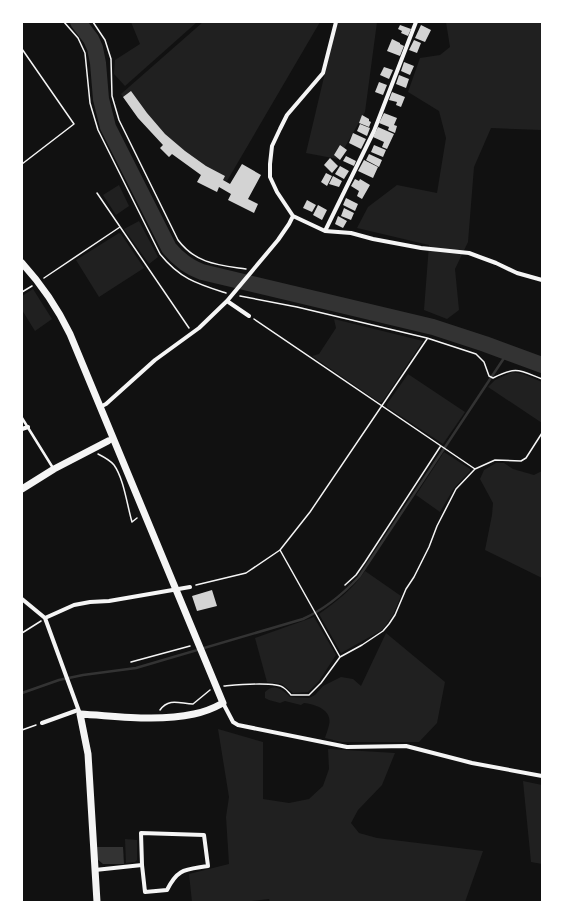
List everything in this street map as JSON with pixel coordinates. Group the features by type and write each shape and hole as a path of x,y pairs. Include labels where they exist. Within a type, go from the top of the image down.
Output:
{"street":[{"path":"336,22 323,74 287,115 272,146 270,177 276,192 293,216 325,231 351,233 373,239 421,248 469,253 517,273 542,280"},
{"path":"325,231 374,131 416,22"},
{"path":"100,407 106,404 155,360 192,334 227,301 278,240 293,216"},
{"path":"22,263 39,282 63,318 100,407 110,440 216,687 233,722 238,726 347,747 406,746 472,763 542,776"},
{"path":"227,301 249,316"},
{"path":"22,429 28,427"},
{"path":"22,489 54,469 110,440"},
{"path":"45,618 74,605 109,601 190,587"},
{"path":"22,600 45,618 79,712 88,754 97,902"},
{"path":"42,723 79,712 155,718 179,717 196,714 223,703"},
{"path":"141,833 204,835 208,866 179,873 173,879 167,890 145,892 142,866 141,833"},
{"path":"95,870 142,866"}],"lane":[{"path":"22,418 54,469"}],"path":[{"path":"64,22 78,38 85,53 90,103 98,130 160,254 183,276 194,282 233,294 297,307 427,338 476,354 484,362 489,376 493,378 514,370 542,379"},
{"path":"93,22 105,40 111,59 112,96 118,120 178,240 190,253 207,262 254,270"},
{"path":"22,49 74,124 22,164"},
{"path":"97,193 192,334"},
{"path":"22,292 120,227"},
{"path":"249,316 475,470"},
{"path":"190,587 246,573 280,550 310,512 427,338"},
{"path":"155,718 161,708 169,702 174,701 193,704 216,687 222,686 279,685 291,695 309,695 321,683 340,656 362,645 383,631 389,624 429,547 437,526 456,489 475,470 495,460 521,461 529,454 542,433"},
{"path":"345,585 356,575 366,562 440,446"},
{"path":"91,450 108,459 114,466 120,479 132,522 139,517"},
{"path":"280,550 340,656"},
{"path":"22,633 45,618"},
{"path":"130,662 198,643"},
{"path":"22,730 42,723"}],"shaded area":[{"path":"131,22 197,22 125,86 114,74 115,60 140,44"},
{"path":"203,22 320,22 227,181 223,180 217,192 197,182 201,175 172,154 169,157 160,148 163,145 138,118 121,94"},
{"path":"337,22 377,22 365,112 338,159 306,153"},
{"path":"446,22 542,22 542,130 491,128 474,167 468,242 455,269 459,310 447,319 424,310 429,245 357,228 368,207 397,185 437,193 446,138 439,111 408,92 420,58 440,55 450,47"},
{"path":"119,185 129,206 116,215 103,195"},
{"path":"139,221 158,257 149,264 124,229"},
{"path":"119,233 144,268 99,297 76,260"},
{"path":"33,289 52,319 35,331 22,310 22,296"},
{"path":"334,319 423,341 382,402 379,402 312,356 319,354 336,328"},
{"path":"512,372 523,374 542,382 542,423 488,387 495,380"},
{"path":"408,374 465,412 443,444 387,407 387,404"},
{"path":"444,452 470,469 470,471 454,488 440,512 416,495"},
{"path":"496,463 504,463 513,469 534,475 542,471 542,578 485,550 493,503 480,479 484,470"},
{"path":"365,571 401,596 393,615 382,630 341,653 319,614 350,589"},
{"path":"314,617 336,655 319,681 308,692 293,693 282,684 267,682 255,638"},
{"path":"386,633 445,682 437,723 419,742 342,742 325,738 330,720 326,712 318,706 304,703 301,705 285,701 280,703 265,698 265,692 268,689 278,688 290,697 309,698 315,695 323,686 341,677 353,679 361,686"},
{"path":"218,729 263,742 263,799 289,803 309,799 323,786 329,769 328,749 395,753 382,785 358,810 351,823 359,833 377,838 483,851 465,902 270,902 269,899 243,902 192,902 189,874 229,864 226,817 229,797"},
{"path":"523,781 542,785 542,864 531,862"},
{"path":"125,839 137,840 137,860 135,862 126,863"},
{"path":"97,847 123,847 124,864 103,864 97,859"}],"building":[{"path":"400,25 411,29 408,36 401,33 402,31 398,29"},
{"path":"421,25 431,30 425,42 415,38"},
{"path":"392,39 404,46 400,56 387,51"},
{"path":"414,40 421,43 417,53 409,50"},
{"path":"404,62 414,66 410,75 401,71"},
{"path":"384,67 393,70 389,79 380,75"},
{"path":"399,75 409,79 406,88 396,84"},
{"path":"379,82 387,85 383,95 375,92"},
{"path":"131,91 165,134 206,166 225,176 223,180 230,184 242,164 261,175 248,199 258,204 254,213 228,200 231,194 219,187 217,192 197,182 201,175 172,154 169,157 160,148 163,145 138,118 123,97"},
{"path":"392,92 405,97 401,107 396,105 397,102 389,100"},
{"path":"384,113 397,118 394,125 397,126 395,133 388,130 389,127 379,123"},
{"path":"362,115 371,122 369,127 359,123"},
{"path":"360,124 370,128 367,136 357,131"},
{"path":"378,127 394,134 387,149 382,147 384,142 373,137"},
{"path":"353,133 366,139 361,149 349,143"},
{"path":"340,145 347,150 340,160 334,155"},
{"path":"374,145 386,150 383,157 371,152"},
{"path":"369,154 382,160 379,167 366,160"},
{"path":"346,156 356,161 354,166 343,161"},
{"path":"330,158 338,166 332,173 324,165"},
{"path":"364,160 378,167 373,178 358,171"},
{"path":"340,166 349,171 344,179 335,174"},
{"path":"326,173 332,176 327,186 321,182"},
{"path":"333,176 342,181 339,187 329,184"},
{"path":"355,179 359,181 360,179 370,185 362,199 357,196 359,191 351,186"},
{"path":"346,198 358,204 355,211 343,205"},
{"path":"307,200 316,205 312,212 303,208"},
{"path":"318,205 327,210 322,220 313,215"},
{"path":"344,208 354,213 351,220 341,216"},
{"path":"338,216 347,221 343,228 335,224"},
{"path":"212,590 217,606 197,611 192,596"}],"waterway":[{"path":"78,22 91,39 95,48 98,63 101,99 108,127 169,248 184,263 202,272 433,327 542,365"},
{"path":"22,693 59,680 83,675 136,668 303,619 326,606 359,577 508,352"}]}
